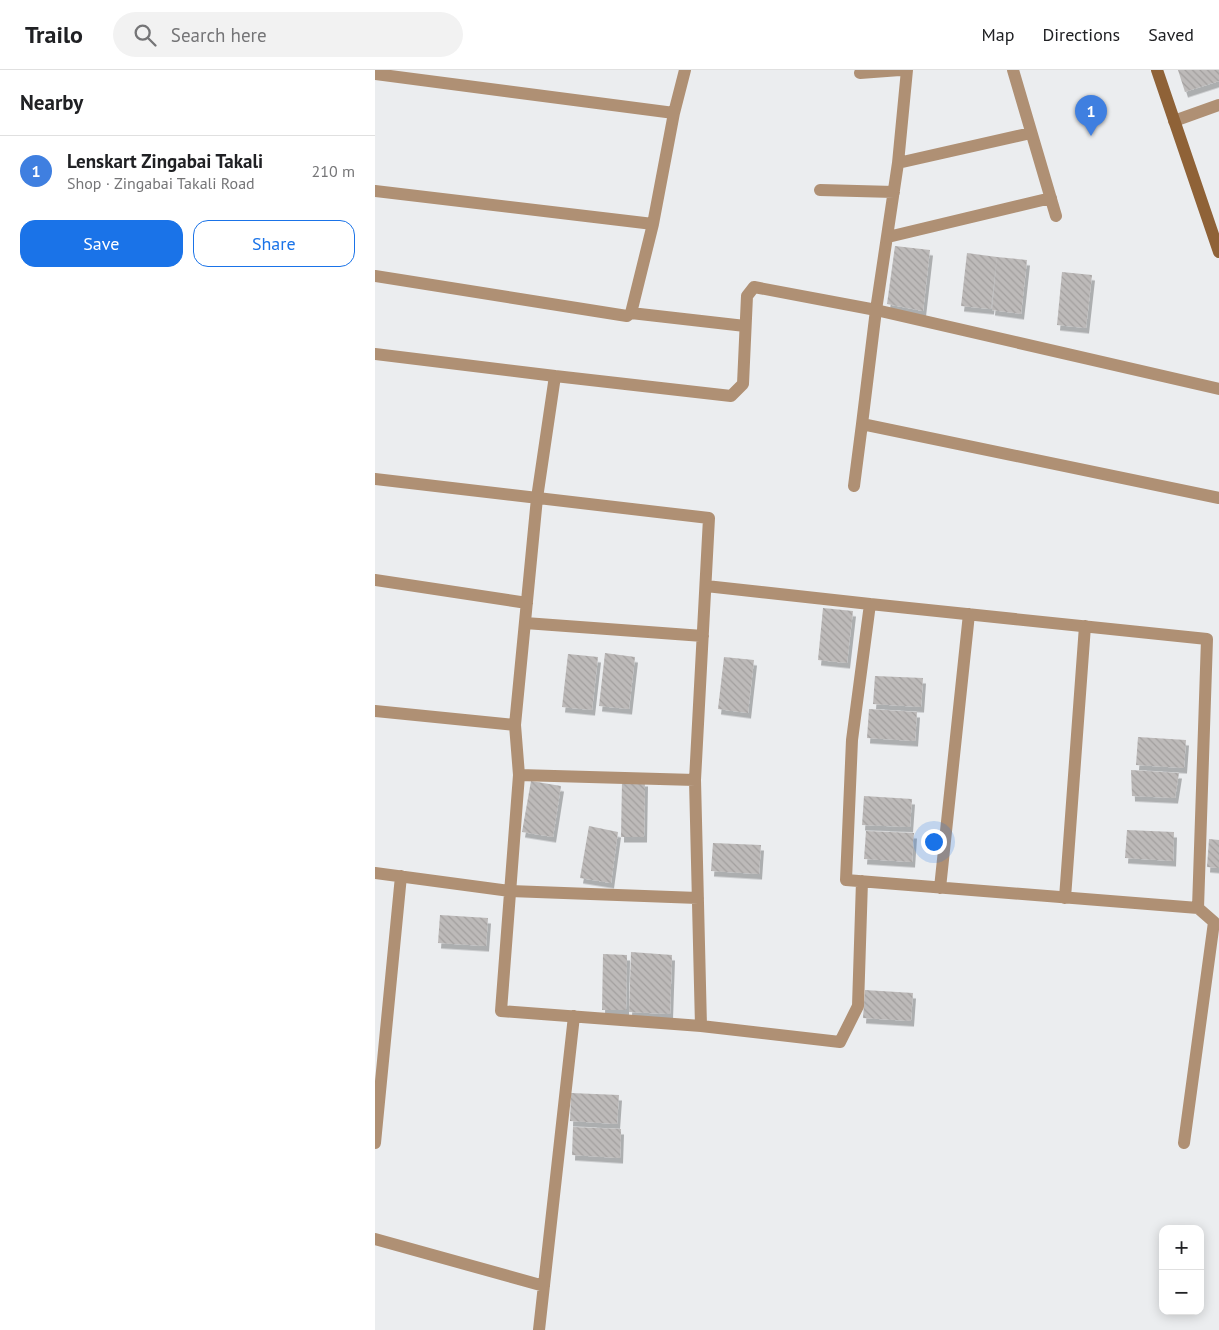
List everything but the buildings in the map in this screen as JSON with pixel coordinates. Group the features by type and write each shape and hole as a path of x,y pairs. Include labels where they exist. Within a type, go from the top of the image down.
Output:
{"street":[{"path":"631,313 653,224 674,113 685,70"},
{"path":"860,73 900,70"},
{"path":"854,486 876,310 895,192 907,70"},
{"path":"1013,70 1056,216"},
{"path":"1157,70 1219,252"},
{"path":"375,74 674,113"},
{"path":"1174,121 1219,105"},
{"path":"898,163 1031,133"},
{"path":"821,190 895,192"},
{"path":"375,191 653,224"},
{"path":"888,237 1051,198"},
{"path":"375,276 627,316 631,313 745,326"},
{"path":"375,354 731,396 743,384 747,296 754,287 876,310 1219,389"},
{"path":"555,376 537,498 515,725 519,775 501,1011 701,1026 840,1042 858,1006 862,882"},
{"path":"862,424 1219,498"},
{"path":"375,479 709,518 695,780 701,1026"},
{"path":"375,580 527,603"},
{"path":"706,586 1207,639 1199,908"},
{"path":"870,604 852,740 846,880 1199,908 1216,922 1184,1143"},
{"path":"940,888 969,614"},
{"path":"525,623 703,636"},
{"path":"1065,898 1085,626"},
{"path":"375,712 515,725"},
{"path":"519,775 695,780"},
{"path":"375,872 510,892 698,898"},
{"path":"375,1143 401,876"},
{"path":"539,1330 574,1016"},
{"path":"375,1238 544,1286"}],"place":[{"name":"Lenskart Zingabai Takali","path":"1091,136"}]}
